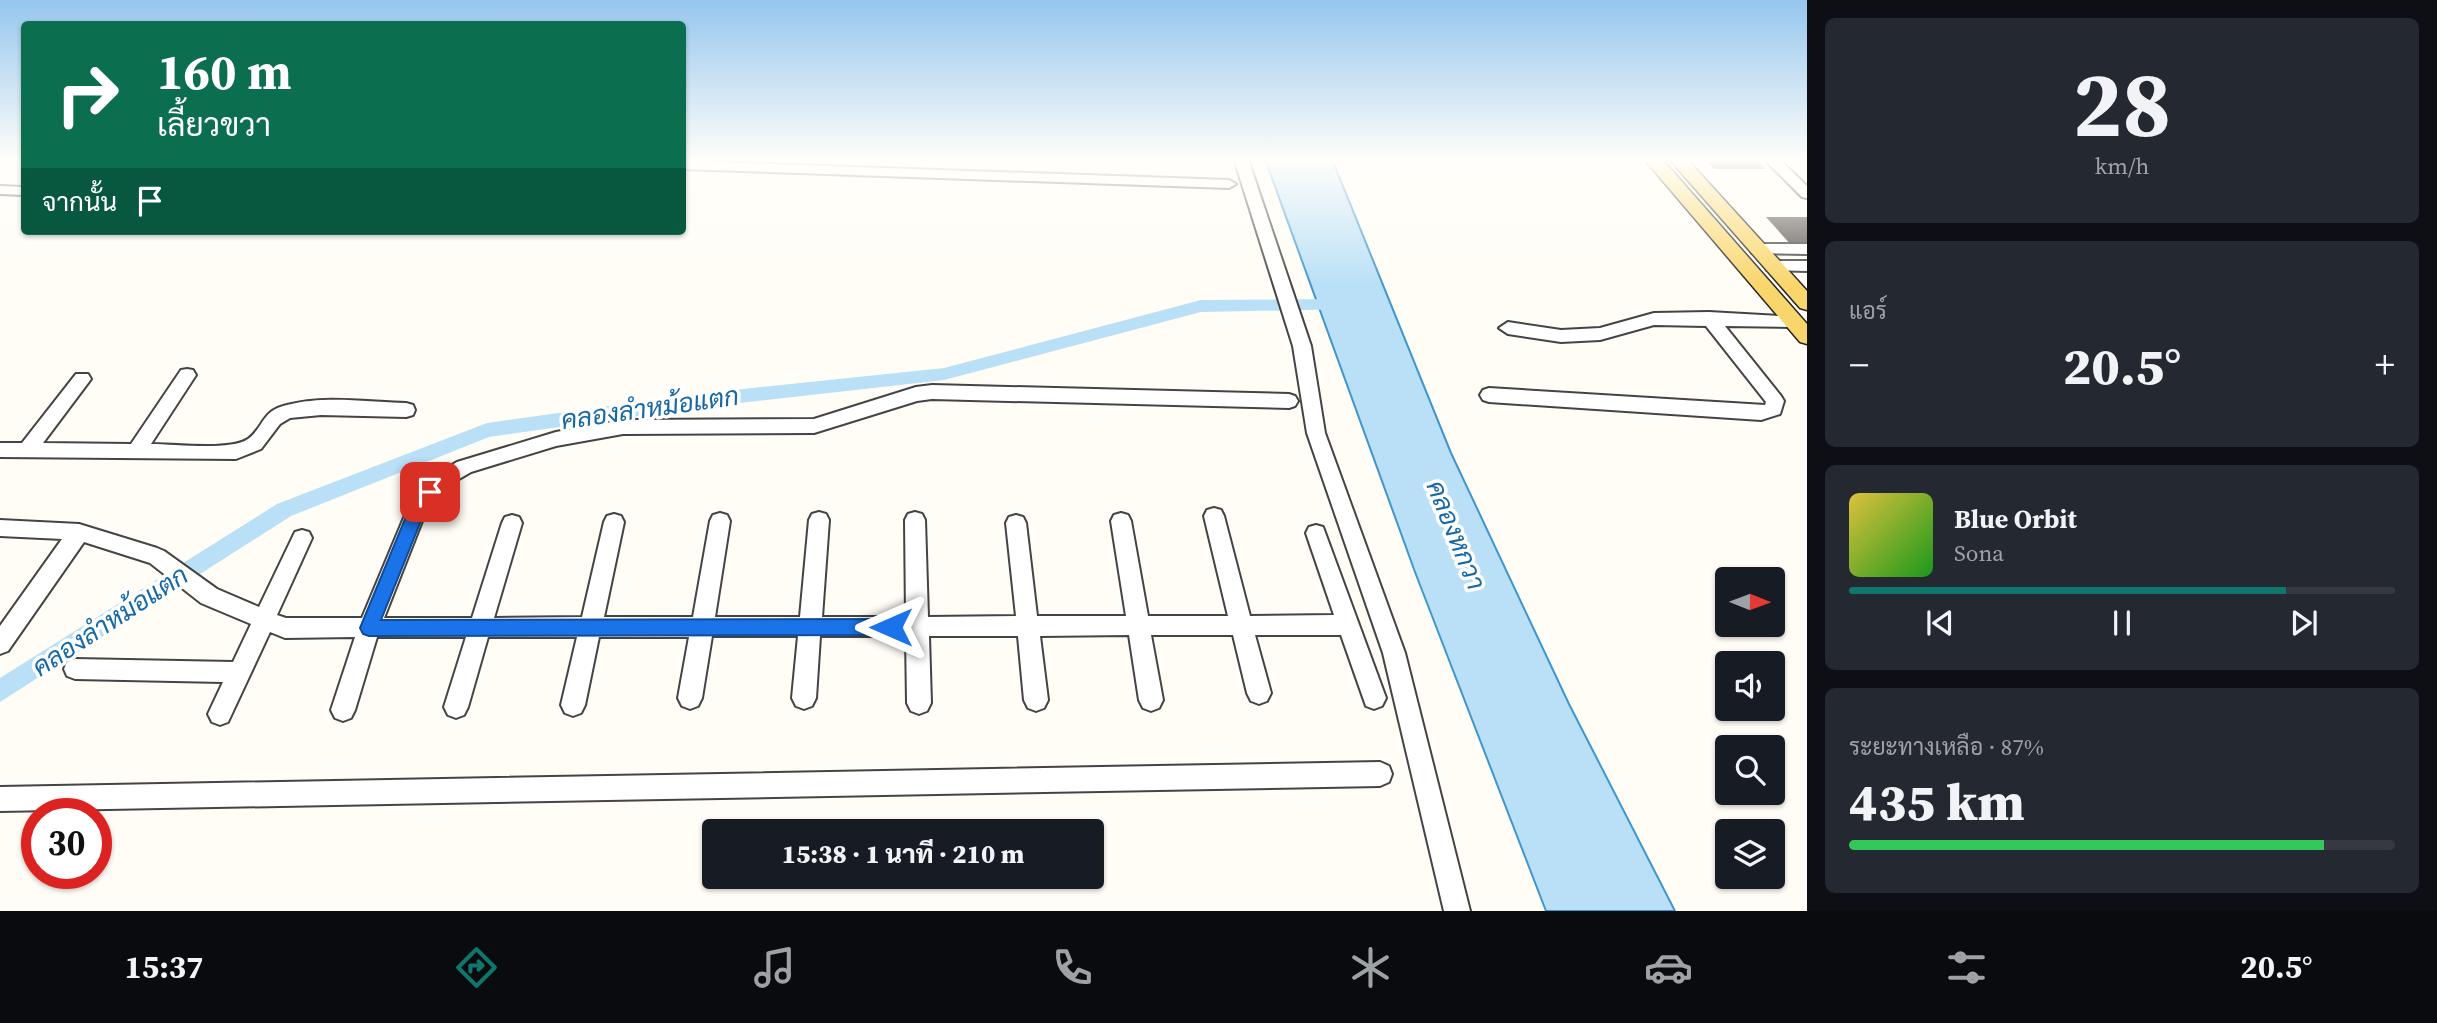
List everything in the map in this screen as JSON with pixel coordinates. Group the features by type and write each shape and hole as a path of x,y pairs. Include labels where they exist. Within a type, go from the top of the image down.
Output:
{"main road":[{"path":"1689,202 1807,337"},
{"path":"1716,202 1807,303"}],"street":[{"path":"1254,202 1302,346 1316,433 1394,653 1457,911"},
{"path":"1758,249 1807,249"},
{"path":"1773,266 1807,266"},
{"path":"1489,396 1761,413 1773,409 1775,401 1709,318"},
{"path":"1508,328 1561,337 1600,334 1654,319 1792,321"},
{"path":"136,452 187,375"},
{"path":"26,451 82,379"},
{"path":"343,709 369,628 420,502 440,481 464,467 556,439 645,426 814,426 916,394 932,392 1289,401"},
{"path":"0,450 244,450 252,447 262,437 270,422 281,413 406,410"},
{"path":"1214,516 1259,692"},
{"path":"804,698 819,520"},
{"path":"915,520 919,702"},
{"path":"690,698 720,521"},
{"path":"1121,521 1151,699"},
{"path":"572,705 614,522"},
{"path":"456,707 512,523"},
{"path":"1016,523 1036,700"},
{"path":"0,528 79,532 157,557 209,596 285,628 1348,625"},
{"path":"0,644 79,532"},
{"path":"1316,533 1374,698"},
{"path":"220,714 302,538"},
{"path":"75,669 239,672"},
{"path":"0,799 1380,774"}],"water":[{"name":"คลองหกวา","path":"1280,202 1349,202 1451,453 1569,704 1675,911 1546,911 1415,572"}],"building":[{"path":"1766,217 1807,217 1807,246 1792,246"}],"waterway":[{"name":"คลองลำหม้อแตก","path":"0,691 284,510 487,430 695,401 944,374 1201,306 1346,305"}],"route":[{"path":"430,492 420,502 369,628 891,627"}]}
